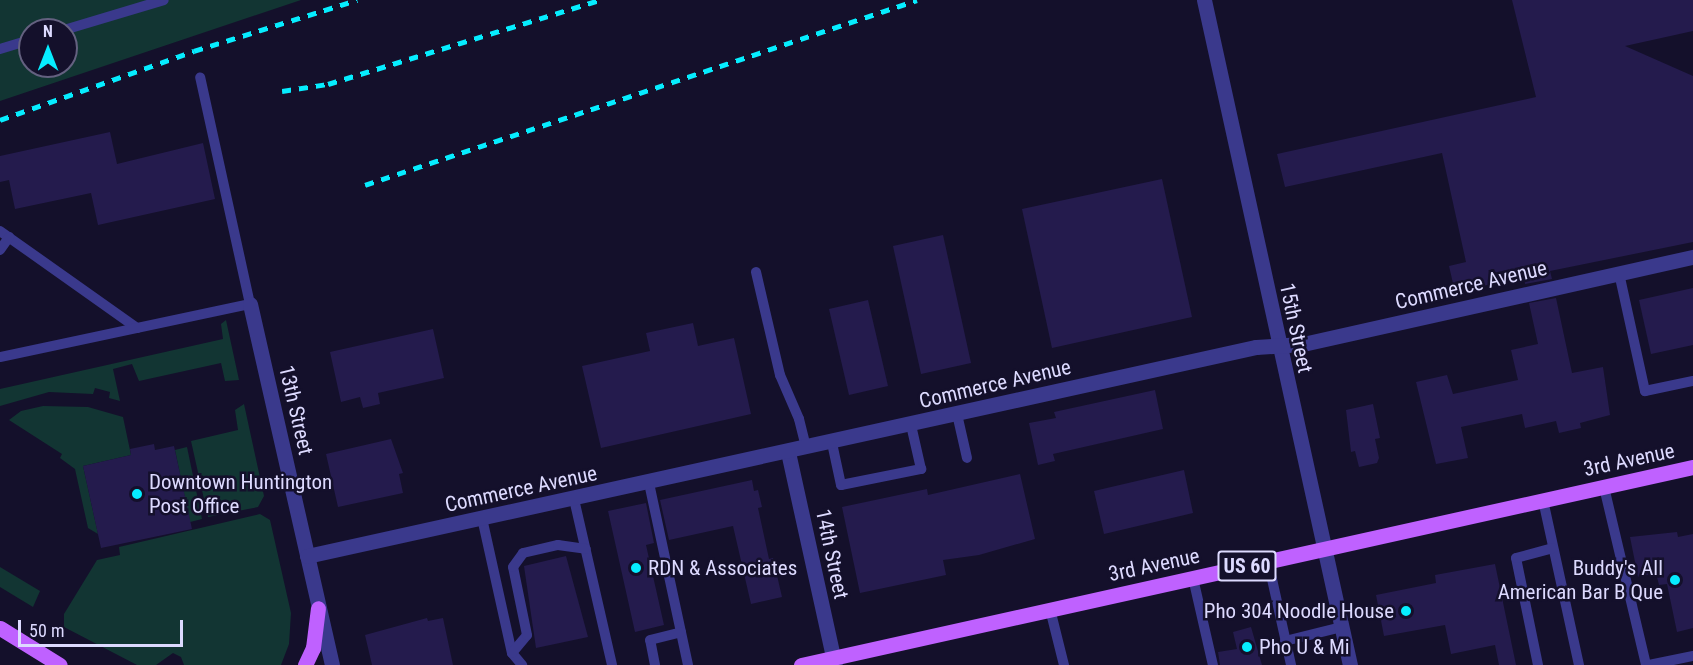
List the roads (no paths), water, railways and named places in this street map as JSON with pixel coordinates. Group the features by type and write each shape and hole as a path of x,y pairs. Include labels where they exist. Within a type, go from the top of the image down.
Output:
{"main road":[{"name":"3rd Avenue","path":"801,665 835,661 1050,609 1693,467"},
{"path":"305,665 313,648 318,608"},
{"path":"0,628 60,665"}],"street":[{"name":"15th Street","path":"1204,0 1278,346 1350,665"},
{"name":"Commerce Avenue","path":"307,556 649,483 1256,347 1303,344 1693,257"},
{"name":"13th Street","path":"250,304 332,665"},
{"name":"14th Street","path":"788,452 835,661"}],"lane":[{"path":"78,26 164,0"},
{"path":"0,49 18,44"},
{"path":"0,357 250,304 200,77"},
{"path":"0,250 5,234 137,328"},
{"path":"756,272 780,375 799,419 806,448"},
{"path":"1619,273 1645,391 1693,381"},
{"path":"957,414 967,458"},
{"path":"832,442 842,485 921,469 911,425"},
{"path":"649,483 688,665"},
{"path":"1604,487 1648,665 1693,656"},
{"path":"574,499 612,665"},
{"path":"1543,500 1579,665"},
{"path":"482,518 512,654 522,665"},
{"path":"512,654 527,635 513,567 523,553 558,545 586,549"},
{"path":"1538,665 1516,558 1553,548"},
{"path":"1268,561 1291,665"},
{"path":"1193,578 1213,665"},
{"path":"1050,609 1064,665"},
{"path":"1285,641 1342,627"},
{"path":"655,665 650,640 681,632"}],"railway":[{"path":"0,120 194,51 357,0"},
{"path":"282,91 328,84 599,0"},
{"path":"365,185 917,0"}],"place":[{"name":"Downtown Huntington Post Office","path":"137,494"},
{"name":"RDN & Associates","path":"636,568"},
{"name":"Buddy's All American Bar B Que","path":"1675,580"},
{"name":"Pho 304 Noodle House","path":"1406,611"},
{"name":"Pho U & Mi","path":"1247,647"}]}
